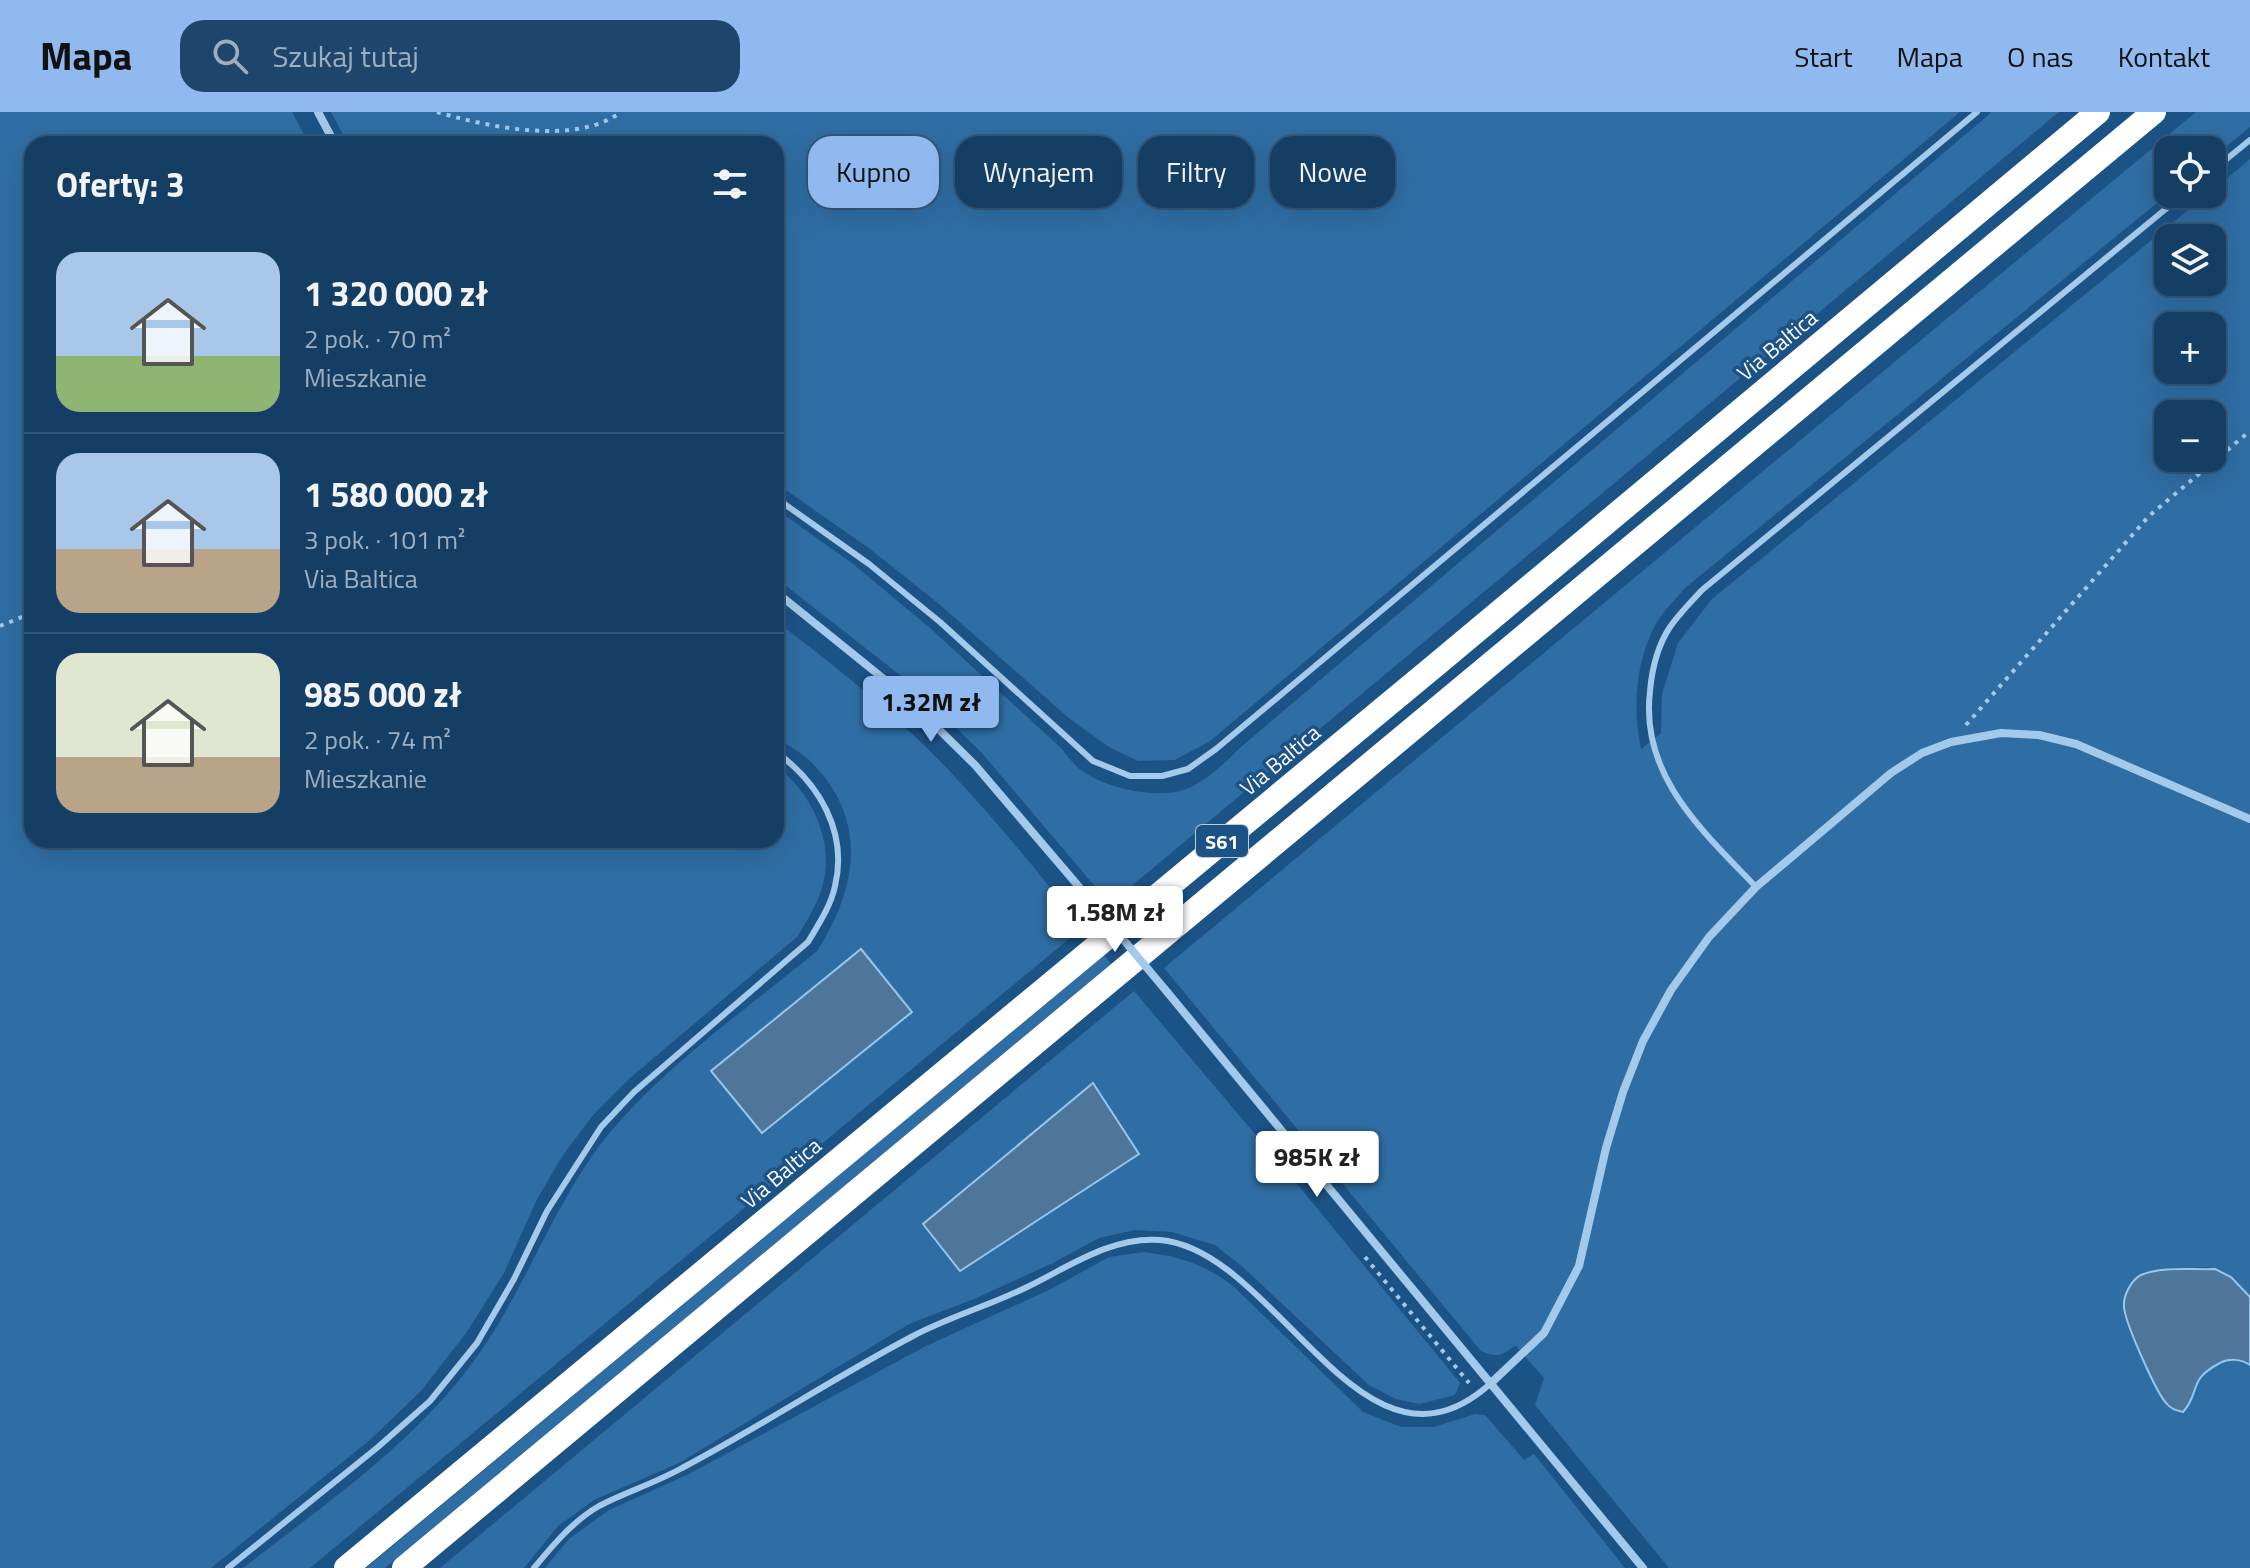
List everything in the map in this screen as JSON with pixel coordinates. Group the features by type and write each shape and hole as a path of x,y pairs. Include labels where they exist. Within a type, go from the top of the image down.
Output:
{"highway":[{"name":"Via Baltica","path":"346,1568 2098,112"},
{"name":"S61","path":"404,1568 2154,112"}],"street":[{"path":"318,112 331,136"},
{"path":"784,598 905,696 975,765 1168,993 1643,1568"},
{"path":"1490,1384 1544,1333 1579,1266 1606,1148 1623,1092 1671,990 1709,937 1756,887 1891,773 1922,753 1951,742 2001,733 2039,735 2076,744 2250,819"}],"lane":[{"path":"784,504 869,564 916,603 1093,761 1130,776 1162,776 1188,769 1216,749 1977,112"},
{"path":"2226,160 2250,140"},
{"path":"1756,887 1689,817 1671,789 1655,754 1648,710 1649,696 1653,668 1669,629 1702,590 2167,208"},
{"path":"228,1568 430,1401 477,1343 514,1279 547,1211 601,1127 634,1092 808,942 826,912 835,886 839,850 831,819 813,785 784,759"},
{"path":"534,1568 563,1533 598,1507 681,1469 915,1335 1120,1243 1159,1240 1193,1247 1226,1267 1361,1392 1388,1408 1415,1415 1437,1414 1456,1408 1490,1384"}],"path":[{"path":"437,112 510,129 561,130 586,128 621,112"},
{"path":"1951,742 2149,516 2250,431"},
{"path":"0,626 24,616"}],"shaded area":[{"path":"0,112 292,112 305,136 24,136 24,848 784,848 784,773 807,800 821,828 825,874 821,891 798,936 630,1078 593,1115 563,1155 537,1199 504,1273 466,1333 421,1391 371,1439 211,1568 0,1568"},
{"path":"331,112 1960,112 1210,741 1175,760 1138,761 1109,747 1070,719 939,604 870,549 784,489 784,136 344,136"},
{"path":"1992,112 2059,112 1110,904 981,752 905,679 784,584 784,515 853,564 930,628 1061,748 1077,767 1100,781 1147,793 1177,792 1203,780"},
{"path":"2196,112 2250,112 2250,127 2226,147 2226,136 2167,136"},
{"path":"2154,147 2154,205 1685,588 1660,618 1644,651 1637,700 1641,749 1661,733 1662,694 1678,643 1712,599 2154,238 2154,296 2226,296 2226,224 2171,224 2191,208 2226,208 2226,179 2250,159 2250,1297 2226,1273 2209,1268 2189,1268 2139,1276 2124,1307 2143,1359 2164,1401 2189,1406 2197,1385 2218,1362 2228,1359 2250,1365 2250,1568 1669,1568 1535,1405 1544,1378 1515,1345 1499,1355 1481,1351 1164,968"},
{"path":"784,627 869,695 935,756 1005,833 1082,928 310,1568 243,1568 367,1471 452,1389 494,1330 574,1184 612,1130 659,1081 710,1036 817,951 831,927 848,879 851,855 849,831 830,785 795,749 784,743"},
{"path":"861,949 912,1012 762,1133 711,1071"},
{"path":"1104,955 1111,964 385,1568 366,1568"},
{"path":"1134,991 1460,1383 1455,1395 1419,1404 1396,1399 1369,1385 1245,1269 1215,1245 1172,1232 1135,1230 1099,1238 974,1299 909,1324 679,1463 594,1500 558,1526 524,1568 440,1568"},
{"path":"1093,1083 1139,1154 960,1271 923,1224"},
{"path":"1144,1252 1191,1262 1233,1286 1363,1412 1401,1427 1434,1427 1475,1414 1485,1415 1524,1460 1534,1454 1625,1568 545,1568 569,1539 609,1510 689,1474 924,1347 1051,1289 1109,1257"},
{"path":"2215,1269 2231,1277 2250,1297 2250,1365 2231,1360 2210,1369 2199,1381 2183,1412 2169,1406 2156,1386 2130,1327 2124,1307 2125,1298 2134,1281 2149,1272"}]}
